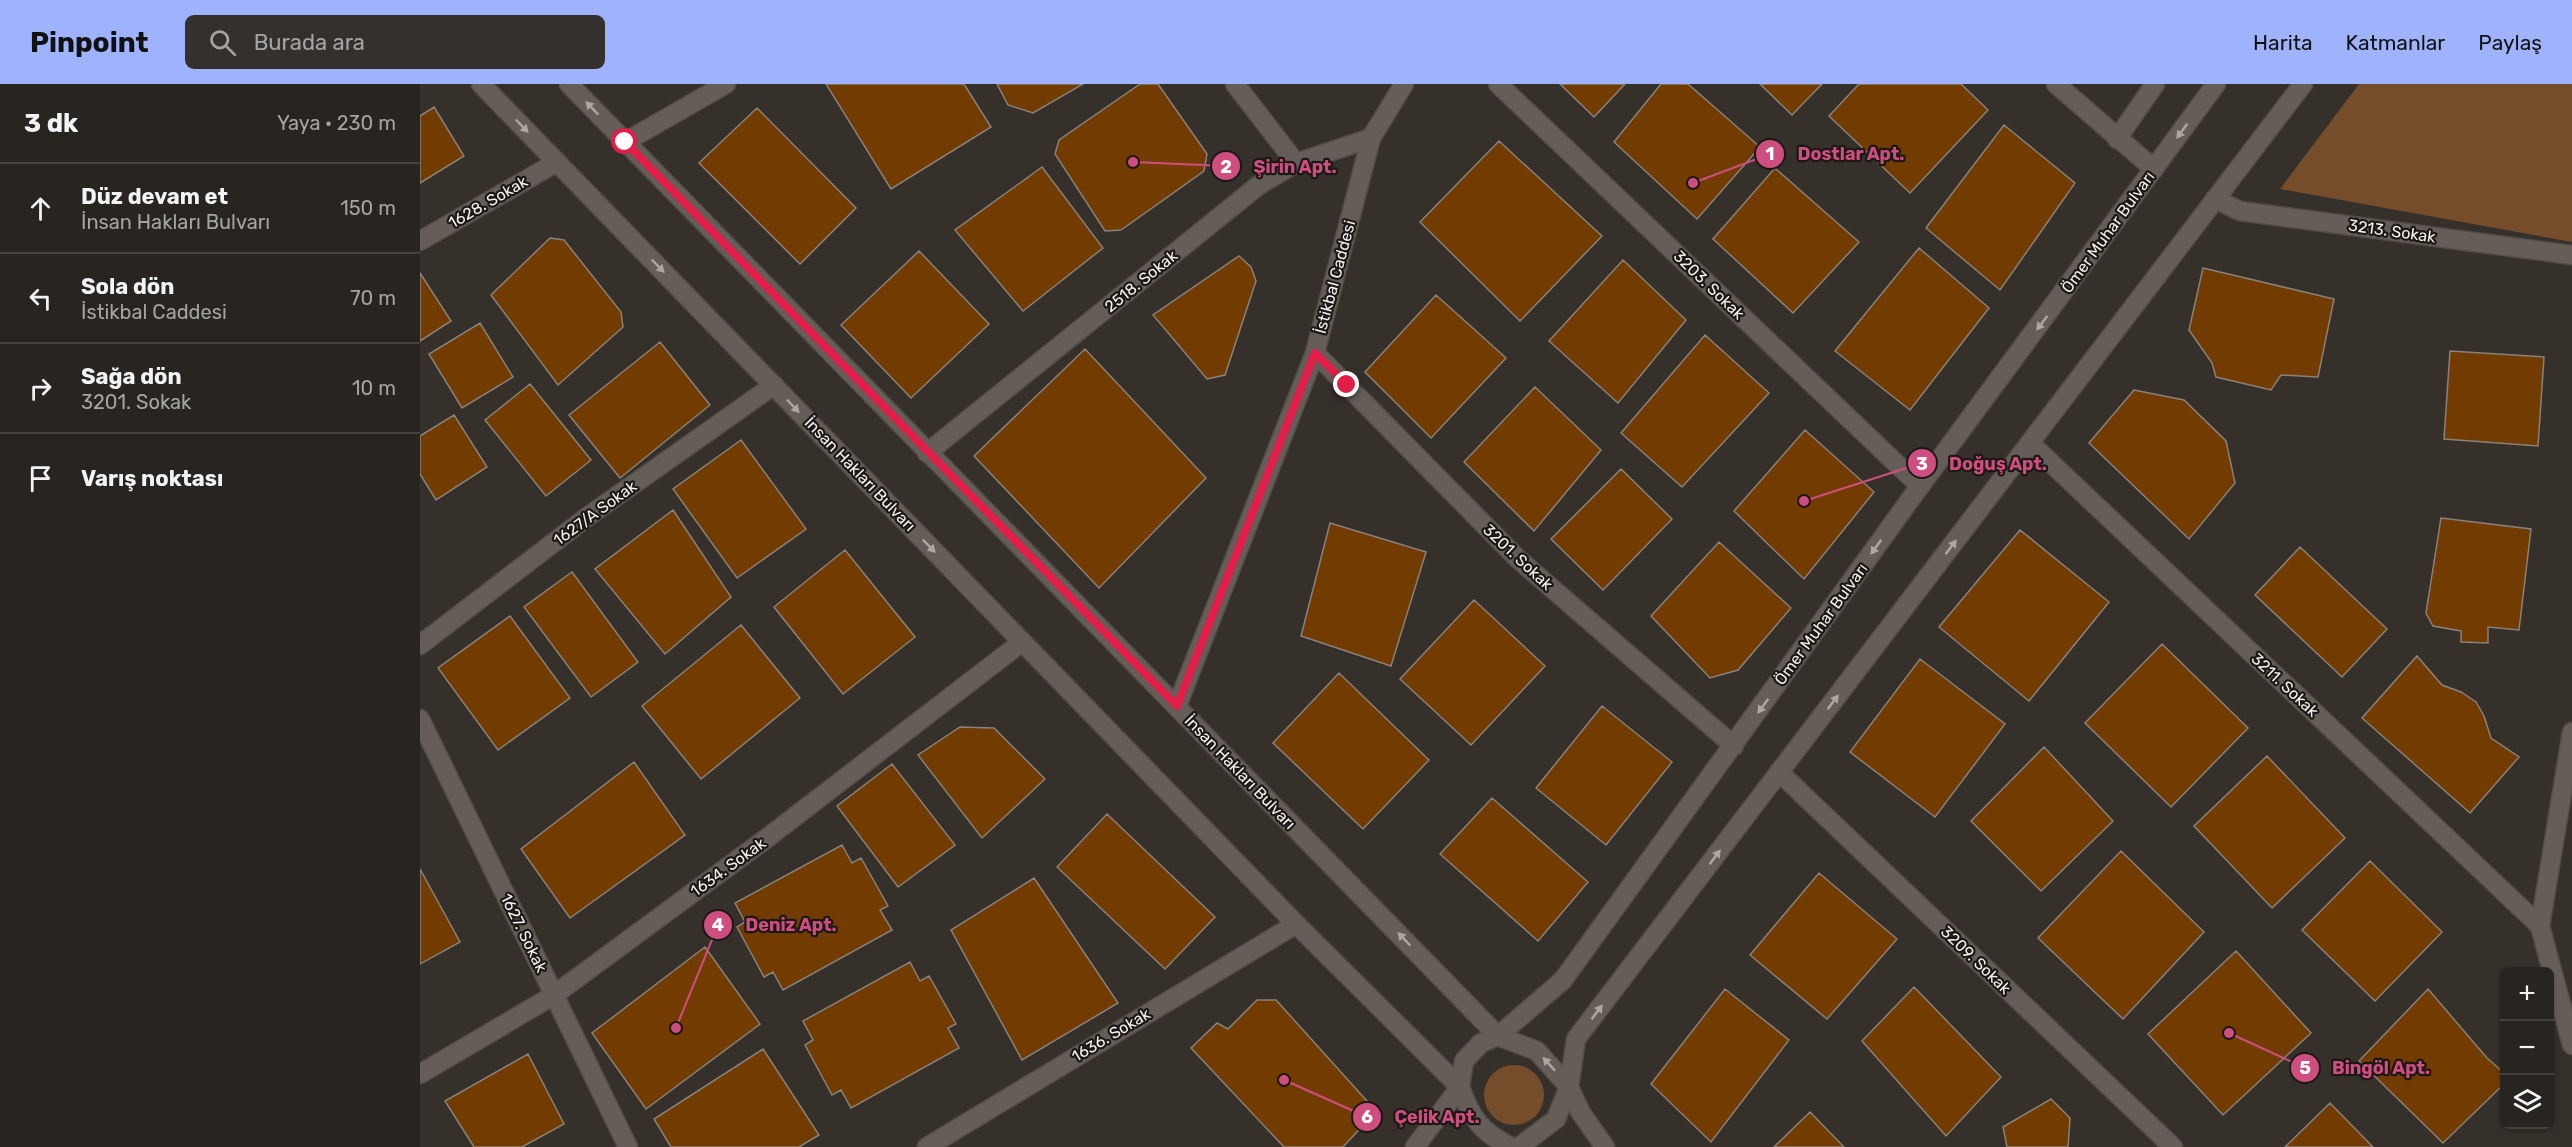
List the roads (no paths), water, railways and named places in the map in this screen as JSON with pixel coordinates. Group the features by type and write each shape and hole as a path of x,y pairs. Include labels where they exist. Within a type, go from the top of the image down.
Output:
{"street":[{"name":"İnsan Hakları Bulvarı","path":"481,84 1296,924 1460,1087 1468,1112 1490,1137 1511,1147"},
{"name":"İnsan Hakları Bulvarı","path":"569,84 1498,1036 1538,1051 1569,1087 1581,1113 1605,1147"},
{"path":"625,142 726,84"},
{"path":"1235,84 1296,164"},
{"name":"İstikbal Caddesi","path":"1177,706 1315,353 1371,138 1404,84"},
{"name":"3203. Sokak","path":"1498,84 1920,486"},
{"path":"2056,84 2154,169"},
{"path":"2117,139 2155,84"},
{"name":"Ömer Muhar Bulvarı","path":"1415,1147 1460,1087 1464,1061 1481,1043 1498,1036 1563,980 1920,486 2216,84"},
{"path":"1519,1147 1556,1119 1569,1087 1576,1039 2303,84"},
{"name":"2518. Sokak","path":"927,453 1259,185 1296,164 1371,138"},
{"name":"1628. Sokak","path":"420,241 557,162"},
{"name":"3213. Sokak","path":"2215,199 2240,211 2572,255"},
{"name":"3201. Sokak","path":"1315,353 1518,559 1734,746"},
{"name":"1627/A Sokak","path":"420,645 587,517 774,386"},
{"name":"3211. Sokak","path":"2030,443 2540,926"},
{"name":"1634. Sokak","path":"420,1074 554,995 767,838 1022,642"},
{"name":"1627. Sokak","path":"420,720 628,1147"},
{"path":"2572,732 2540,926 2572,1045"},
{"name":"3209. Sokak","path":"1779,772 2173,1147"},
{"name":"1636. Sokak","path":"927,1147 1296,924"}],"place":[{"name":"Şirin Apt.","path":"1133,162"},
{"name":"Dostlar Apt.","path":"1693,183"},
{"name":"Doğuş Apt.","path":"1804,501"},
{"name":"Deniz Apt.","path":"676,1028"},
{"name":"Bingöl Apt.","path":"2229,1033"},
{"name":"Çelik Apt.","path":"1284,1080"}]}
